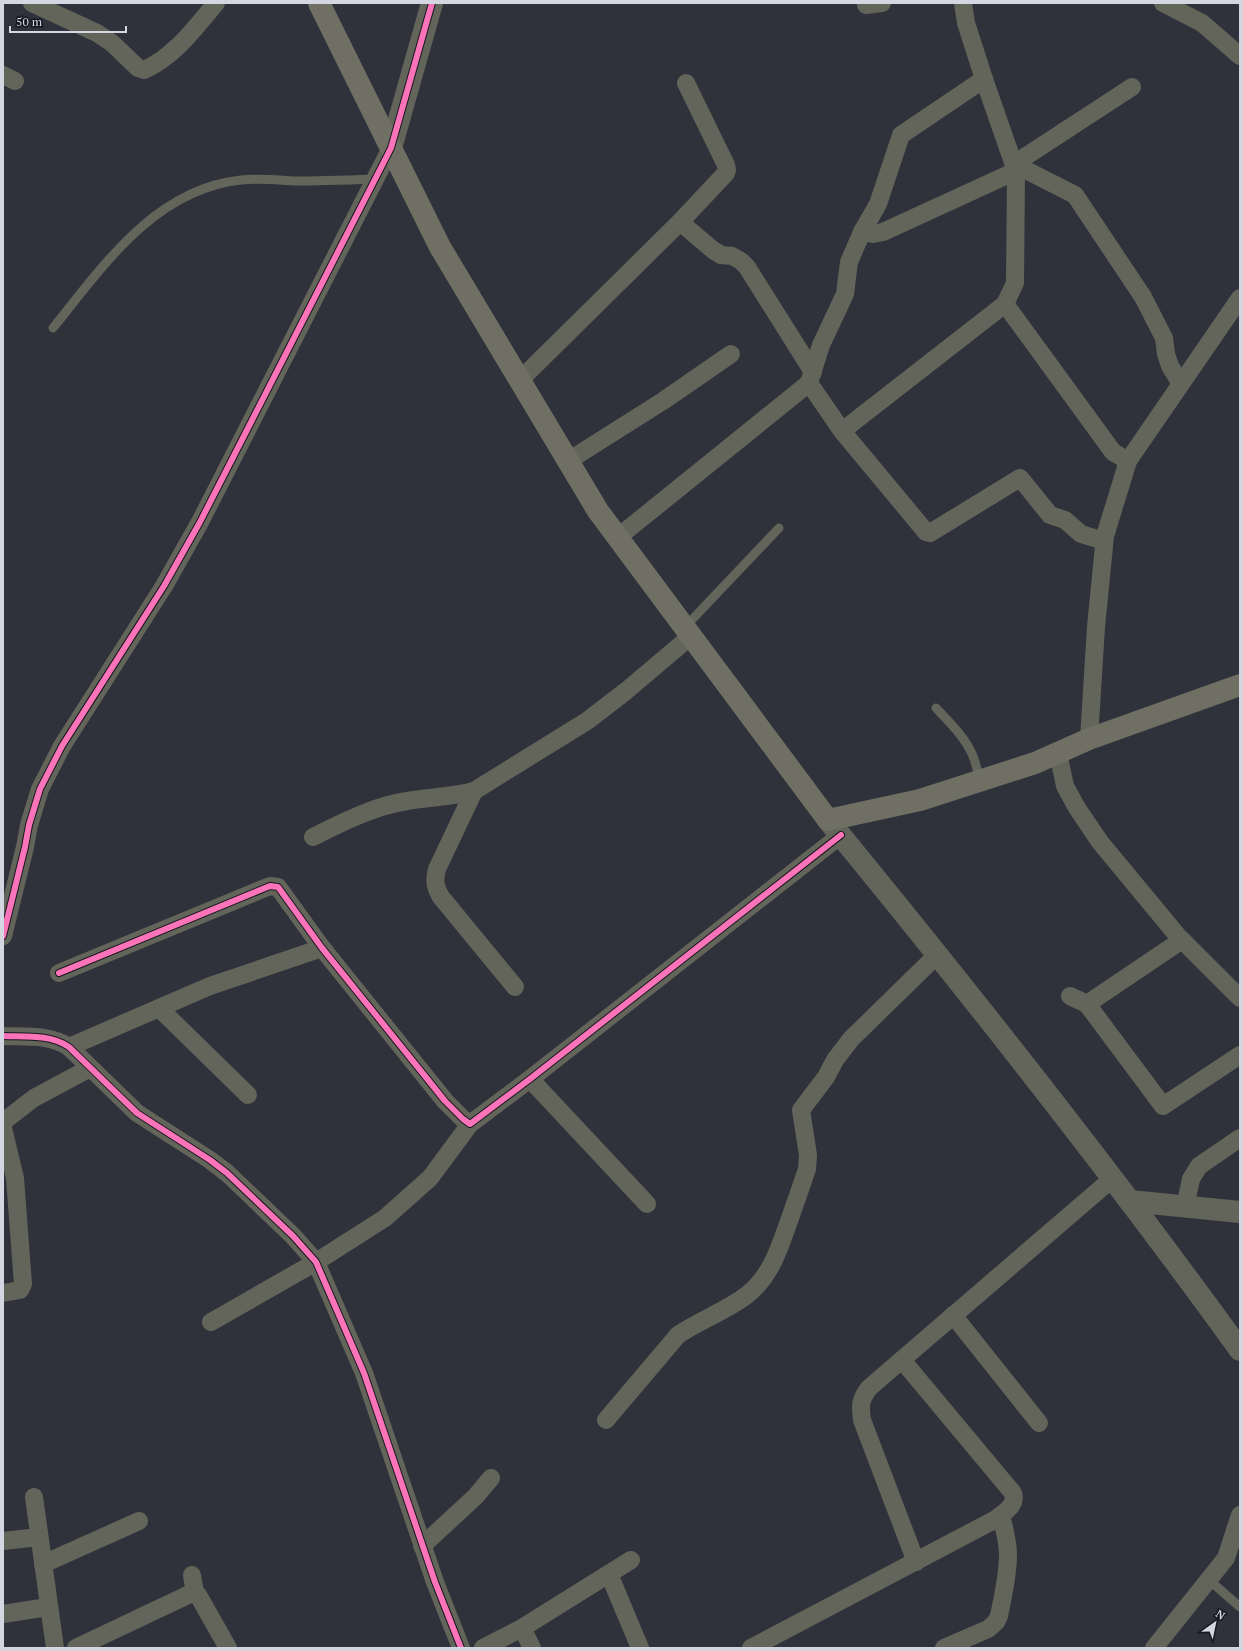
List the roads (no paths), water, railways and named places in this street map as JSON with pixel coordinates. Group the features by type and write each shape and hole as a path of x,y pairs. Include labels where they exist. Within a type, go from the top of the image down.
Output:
{"main road":[{"path":"319,3 440,247 598,511 834,828 1035,763 1090,740 1239,688"}],"street":[{"path":"32,3 97,33 112,44 138,68 144,70 154,66 185,40 216,3"},
{"path":"3,936 29,825 40,789 62,746 164,586 196,528 391,148 432,3"},
{"path":"842,431 1006,304 1015,283 1015,167 966,23 963,3"},
{"path":"1163,3 1202,23 1240,56"},
{"path":"617,538 811,377 821,345 845,294 849,262 862,232 878,204 901,135 984,79"},
{"path":"520,380 680,222 726,173 727,170 686,83"},
{"path":"862,232 873,234 884,232 1015,167 1132,87"},
{"path":"1015,167 1075,195 1143,297 1164,338 1166,354 1170,366 1181,384"},
{"path":"680,222 713,250 721,255 732,256 741,261 747,267 842,431 928,533 1020,478 1050,515 1065,520 1082,534 1104,541"},
{"path":"1090,740 1096,627 1104,541 1128,461 1240,298"},
{"path":"1006,304 1113,452 1128,461"},
{"path":"568,461 663,401 731,354"},
{"path":"313,837 355,817 384,806 407,800 463,794 474,791 587,721 650,672 688,632"},
{"path":"1058,753 1065,786 1077,808 1100,842 1182,940 1240,998"},
{"path":"474,791 437,869 435,887 441,897 515,987"},
{"path":"211,1322 316,1262 376,1225 426,1182 470,1124 530,1079 834,828 1055,1102 1240,1350"},
{"path":"59,974 270,886 278,888 322,948 445,1101 470,1124"},
{"path":"1087,1004 1182,940"},
{"path":"69,1047 210,986 322,948"},
{"path":"606,1420 678,1335 690,1327 727,1309 748,1294 766,1276 775,1261 806,1169 808,1155 801,1110 826,1077 835,1060 851,1039 937,955"},
{"path":"1070,996 1087,1004 1163,1106 1240,1055"},
{"path":"159,1008 248,1095"},
{"path":"3,1036 49,1038 60,1041 69,1047 137,1113 210,1160 227,1173 293,1236 316,1262 364,1373 422,1546 460,1648"},
{"path":"3,1122 34,1098 90,1068"},
{"path":"530,1079 647,1204"},
{"path":"3,1128 15,1178 23,1284 20,1290 3,1293"},
{"path":"1186,1207 1191,1179 1199,1166 1240,1138"},
{"path":"916,1562 862,1420 860,1406 862,1396 869,1388 953,1315 1113,1178"},
{"path":"1130,1201 1240,1212"},
{"path":"953,1315 1039,1423"},
{"path":"751,1648 891,1573 916,1562 1001,1515 1013,1504 1015,1498 1013,1493 902,1360"},
{"path":"422,1546 476,1496 491,1478"},
{"path":"34,1498 48,1607 55,1648"},
{"path":"944,1648 969,1643 996,1622 999,1616 1008,1566 1007,1541 1001,1515"},
{"path":"1154,1648 1226,1558 1240,1515"},
{"path":"43,1564 139,1521"},
{"path":"3,1541 39,1537"},
{"path":"483,1648 522,1628 631,1560"},
{"path":"609,1574 640,1648"},
{"path":"192,1575 195,1593 198,1595 228,1648"},
{"path":"76,1648 192,1592 195,1593"},
{"path":"3,1614 48,1607"},
{"path":"522,1628 532,1648"}],"lane":[{"path":"53,328 105,263 143,225 177,201 208,186 242,180 330,181 375,179"},
{"path":"688,632 779,528"},
{"path":"936,708 958,732 967,745 973,756 980,781"},
{"path":"1209,1580 1240,1607"}]}
